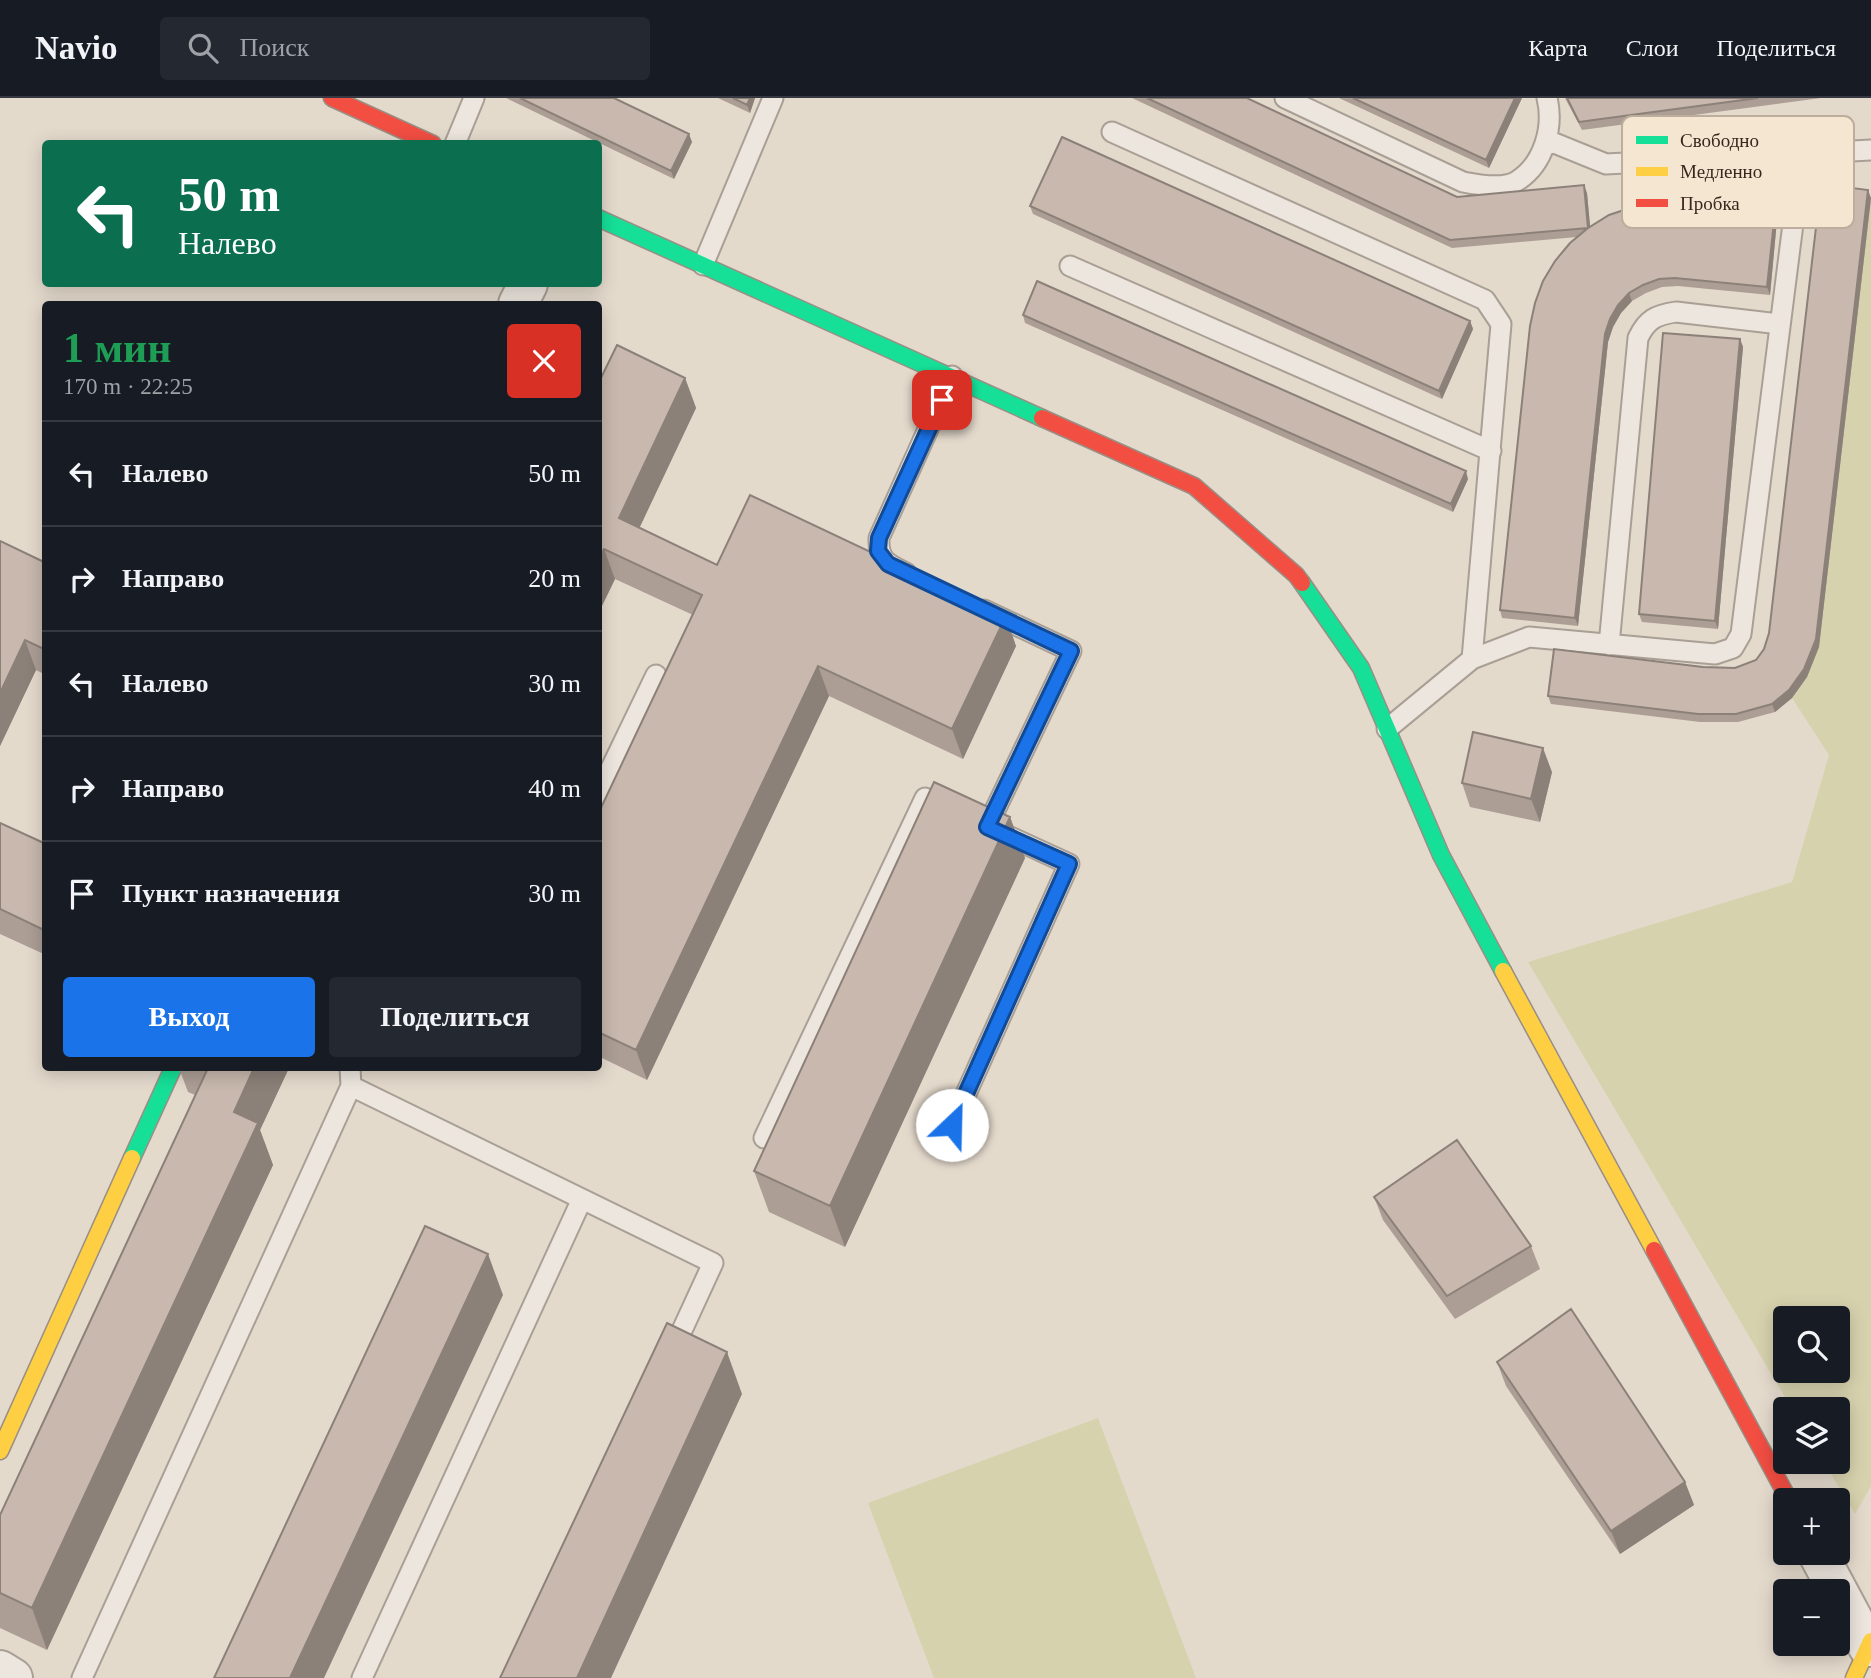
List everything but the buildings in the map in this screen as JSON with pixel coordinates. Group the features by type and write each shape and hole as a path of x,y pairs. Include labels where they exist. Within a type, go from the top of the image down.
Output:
{"street":[{"path":"332,98 424,140"},
{"path":"602,220 1194,485 1296,575 1361,668 1441,855 1783,1488"},
{"path":"0,1451 172,1071"},
{"path":"1823,1565 1866,1653"},
{"path":"0,1671 13,1678"}],"lane":[{"path":"457,140 474,98"},
{"path":"703,265 773,98"},
{"path":"1285,98 1463,181 1486,186 1516,182 1534,165 1546,140 1551,113 1548,98"},
{"path":"1112,132 1485,300 1501,324 1472,659"},
{"path":"1546,140 1606,164 1622,163"},
{"path":"1387,729 1472,659 1529,637 1715,654 1733,648 1741,634 1792,228"},
{"path":"1070,266 1490,451"},
{"path":"1609,645 1638,338 1644,325 1660,314 1676,312 1780,324"},
{"path":"925,582 888,564 878,551 879,538 952,376"},
{"path":"961,599 1071,651 987,827"},
{"path":"602,787 656,675"},
{"path":"764,1138 925,798 1069,864 952,1125"},
{"path":"82,1678 351,1077 582,1199 713,1263 667,1364"},
{"path":"362,1678 582,1199"}],"shaded area":[{"path":"1871,197 1871,1486 1855,1514 1850,1506 1850,1488 1839,1488 1831,1474 1850,1474 1850,1397 1785,1397 1777,1383 1850,1383 1850,1306 1773,1306 1773,1377 1528,962 1792,882 1829,755 1792,698 1807,677 1819,647"},
{"path":"1098,1418 1196,1678 934,1678 868,1503"}],"traffic: fast":[{"path":"602,220 1042,418"},
{"path":"1302,583 1361,668 1441,855 1503,971"},
{"path":"132,1158 172,1071"}],"traffic: slow":[{"path":"1503,971 1654,1250"},
{"path":"0,1451 132,1158"},
{"path":"1854,1678 1871,1641"}],"traffic: jam":[{"path":"332,98 424,140"},
{"path":"1042,418 1194,486 1302,583"},
{"path":"1654,1250 1783,1488"}],"route":[{"path":"942,400 879,538 878,551 888,564 1071,651 987,827 1069,864 952,1125"}]}
